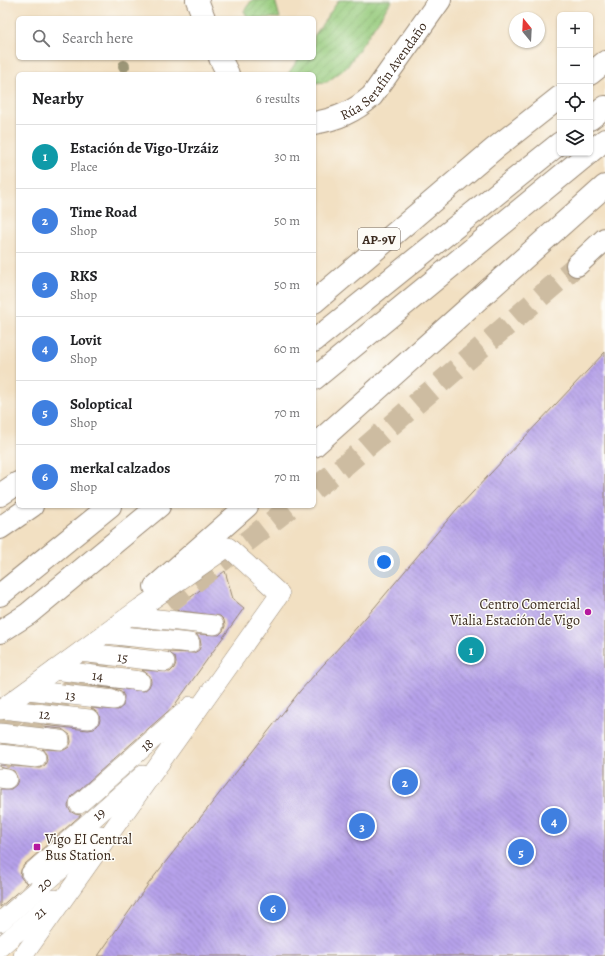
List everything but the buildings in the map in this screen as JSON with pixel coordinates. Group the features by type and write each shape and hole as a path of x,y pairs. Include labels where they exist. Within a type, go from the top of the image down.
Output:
{"main road":[{"path":"197,0 203,16"},
{"name":"Rúa Serafín Avendaño","path":"316,123 336,119 359,108 372,96 440,0"},
{"path":"221,60 227,72"},
{"path":"593,72 605,62"},
{"path":"316,300 494,149 557,99"},
{"path":"593,117 605,107"},
{"path":"593,149 605,140"},
{"path":"316,339 557,145"},
{"path":"316,377 584,156"},
{"path":"316,444 605,186"},
{"name":"AP-9V","path":"316,283 443,193"},
{"path":"577,264 605,239"},
{"path":"0,495 16,484"},
{"path":"0,528 29,508"},
{"path":"0,594 108,508"},
{"path":"0,632 28,614 157,508"},
{"path":"155,587 246,508"}],"lane":[{"path":"1,710 228,547 280,594 28,950 18,956"},
{"path":"130,616 214,625"},
{"path":"105,634 190,644"},
{"name":"15","path":"80,652 165,662"},
{"name":"14","path":"55,670 140,681"},
{"name":"18","path":"79,804 215,686"},
{"name":"13","path":"28,690 114,700"},
{"name":"12","path":"1,710 89,719"},
{"path":"0,733 60,740"},
{"path":"0,754 36,758"},
{"name":"19","path":"31,873 166,755"},
{"name":"20","path":"0,922 123,815"},
{"name":"21","path":"0,947 78,880"}],"green space":[{"path":"252,0 275,0 279,16 247,16 244,11"},
{"path":"339,0 392,0 347,67 327,82 316,83 316,72 289,72 298,60 316,60 316,33"}],"tunnel":[{"path":"316,487 345,465 577,265"},
{"path":"0,761 117,643 289,508"},
{"path":"0,730 14,714 51,681"}],"place":[{"name":"Centro Comercial Vialia Estación de Vigo","path":"588,612"},
{"name":"Estación de Vigo-Urzáiz","path":"471,650"},
{"name":"Time Road","path":"405,782"},
{"name":"Lovit","path":"554,821"},
{"name":"RKS","path":"362,826"},
{"name":"Vigo EI Central Bus Station.","path":"37,847"},
{"name":"Soloptical","path":"521,852"},
{"name":"merkal calzados","path":"273,908"}]}
